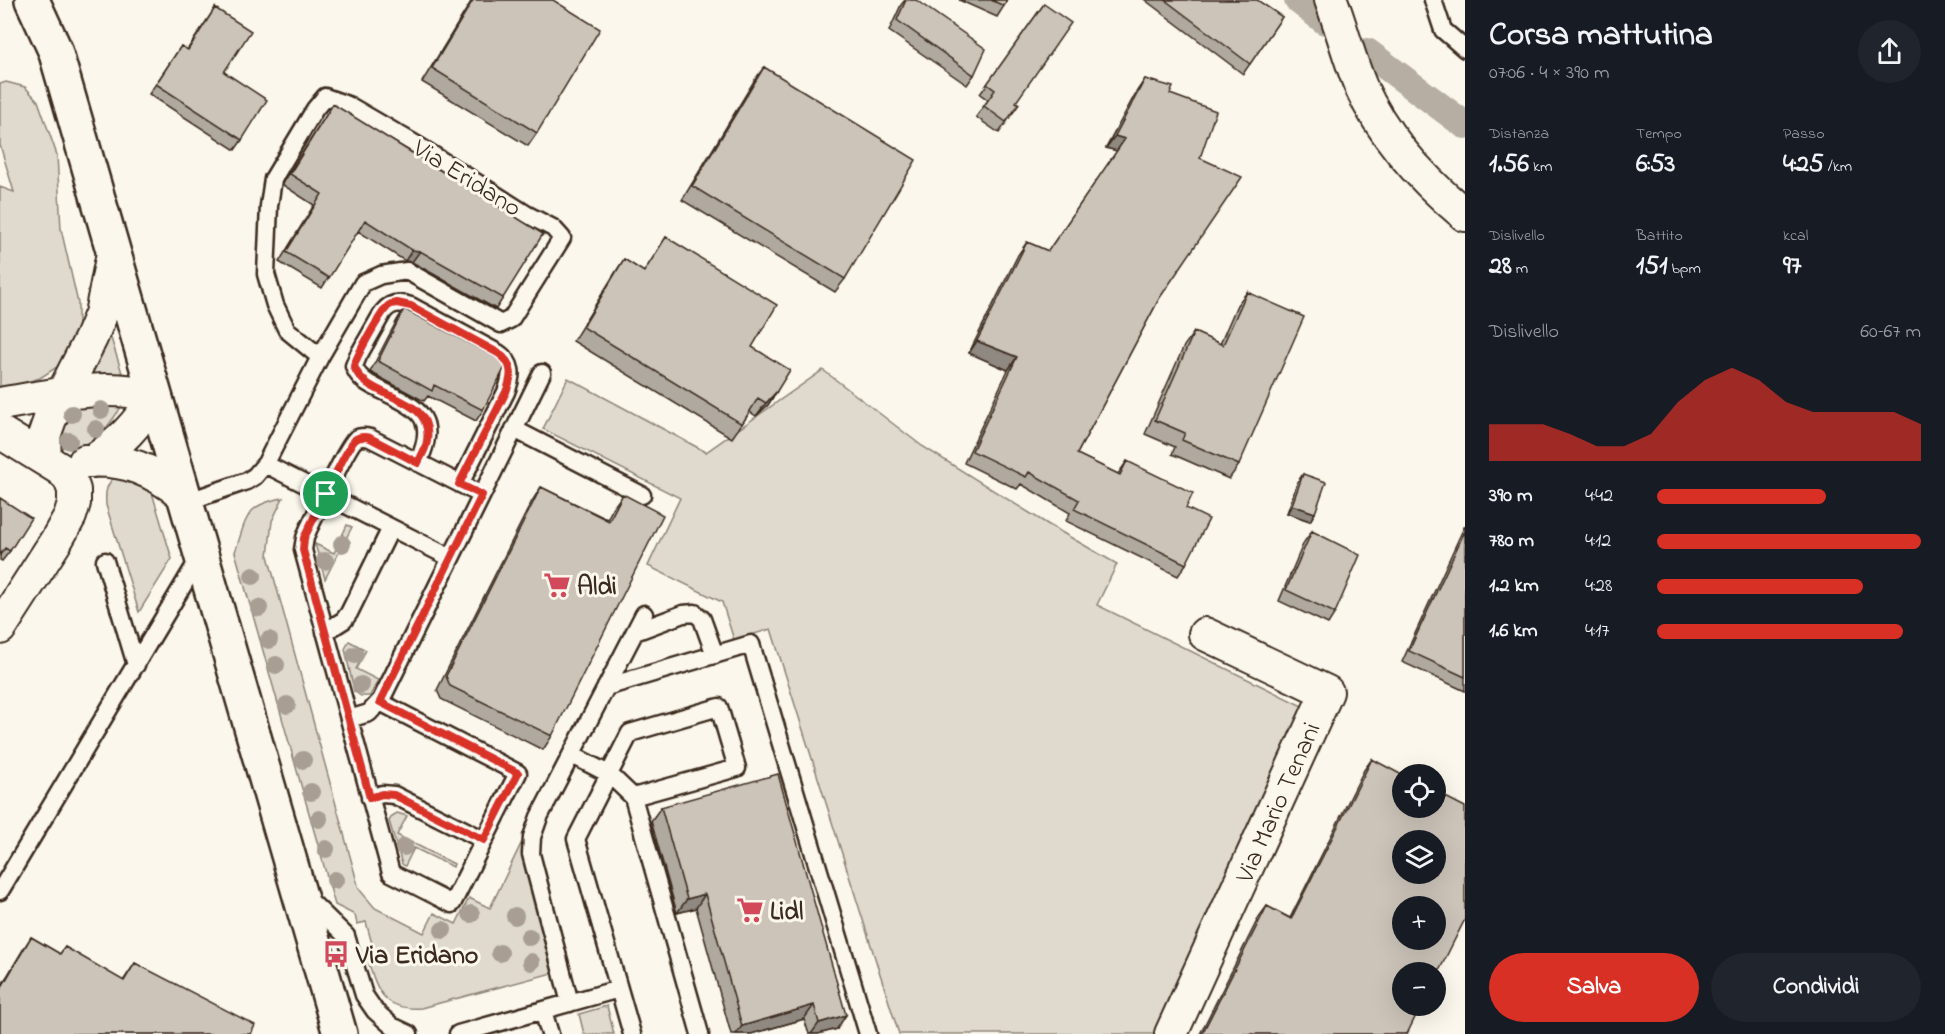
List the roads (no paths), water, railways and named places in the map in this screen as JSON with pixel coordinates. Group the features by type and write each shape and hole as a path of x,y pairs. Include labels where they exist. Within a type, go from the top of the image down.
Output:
{"main road":[{"path":"32,0 55,50 340,1034"},
{"path":"52,0 55,50"}],"street":[{"path":"1331,0 1362,88 1394,143 1434,188 1465,215"},
{"path":"45,459 45,436 50,419 91,338 100,314 113,253"},
{"path":"0,404 105,389 137,391 155,396 127,435 93,461"},
{"path":"0,432 45,459 69,477 74,490 74,502 70,516 0,628"},
{"path":"45,459 67,462 110,460 126,463 166,480 185,499"},
{"name":"Via Mario Tenani","path":"1171,1034 1327,692 1205,634"}],"lane":[{"path":"1433,0 1443,30 1465,49"},
{"name":"Via Eridano","path":"185,499 247,481 255,476 265,464 320,357 363,283 381,275 407,271 501,324 511,319 562,238 553,228 526,214 422,148 350,106 325,97 315,109 273,179 269,206 266,274 274,305 287,330 320,357"},
{"path":"418,463 427,440 427,430 423,420 411,406 362,380 354,366 383,312 392,304 397,303 411,306 498,353 507,360 510,366 510,378 506,392 459,484"},
{"path":"349,719 369,713 380,702 542,373"},
{"path":"514,429 642,495"},
{"path":"380,702 518,773 452,904 391,873 303,550 304,538 346,453 356,439 370,438 482,495"},
{"path":"265,464 451,558"},
{"path":"325,632 344,620 349,613 392,528"},
{"path":"0,891 201,556"},
{"path":"105,561 136,665"},
{"path":"635,633 683,614 694,613 702,619 715,655"},
{"path":"570,1003 531,854 532,837 539,817 644,614"},
{"path":"606,687 751,644 868,1034"},
{"path":"632,1034 576,839 630,733 719,707 737,768 633,797"},
{"path":"572,755 609,774 633,797 700,1034"},
{"path":"370,798 382,794 394,795 484,840"},
{"path":"298,889 346,936 362,988 375,1011 392,1026 409,1034"},
{"path":"458,1034 619,989"},
{"path":"543,1011 550,1034"}],"waterway":[{"path":"1298,0 1325,21"},
{"path":"1367,52 1465,125"}],"place":[{"name":"Aldi","path":"557,585"},
{"name":"Lidl","path":"750,910"},
{"name":"Via Eridano","path":"336,954"}]}
